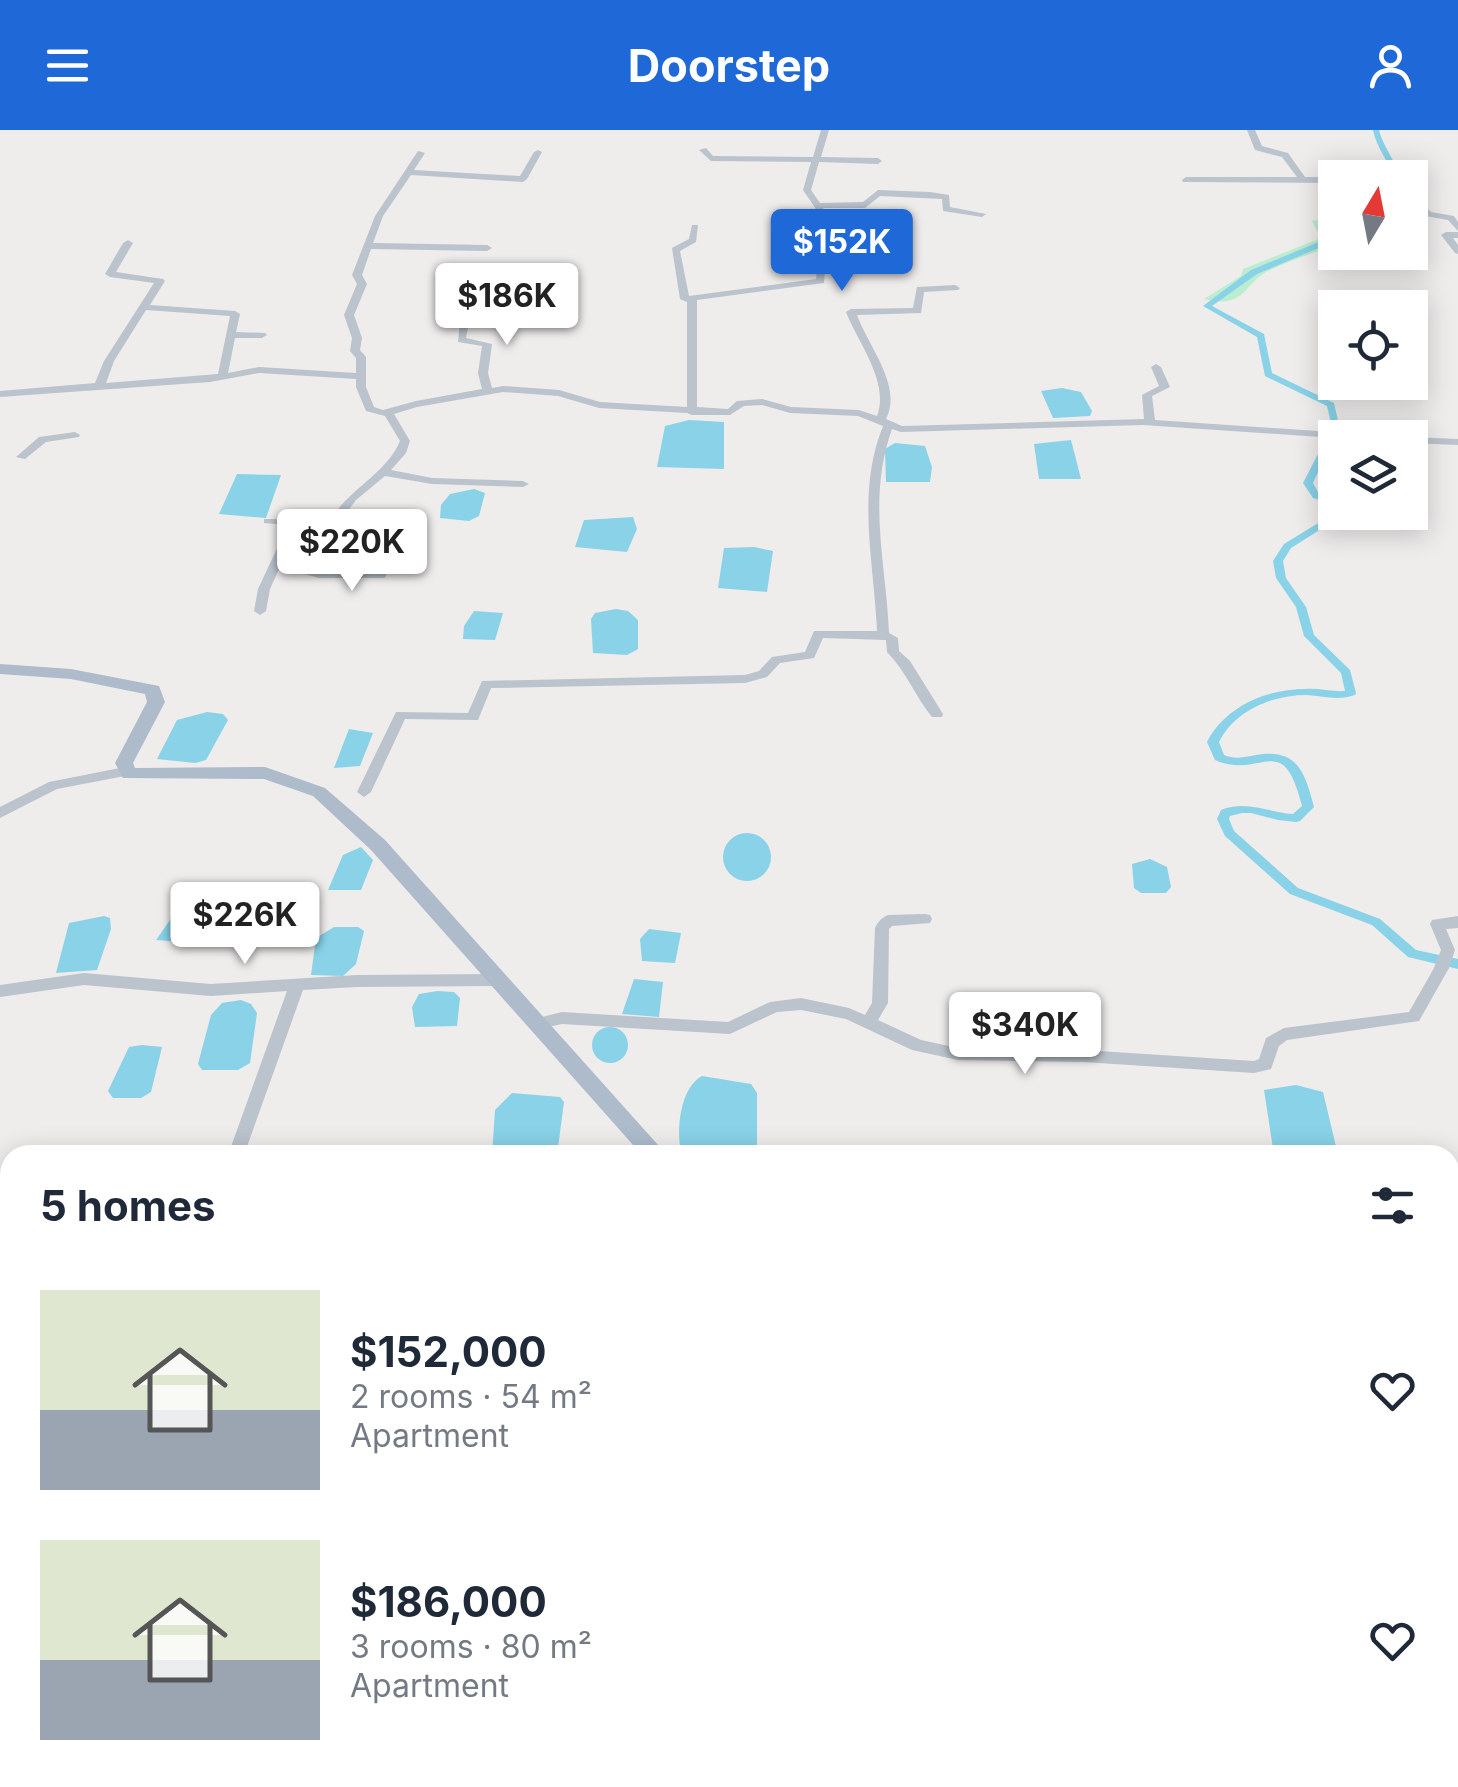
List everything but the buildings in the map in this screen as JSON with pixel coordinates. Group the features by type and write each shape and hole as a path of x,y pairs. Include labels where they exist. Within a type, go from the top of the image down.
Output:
{"main road":[{"path":"0,669 71,674 153,690 156,702 124,763 125,772 180,778 265,773 319,792 378,845 647,1145"}],"street":[{"path":"694,227 692,240 675,250 684,297 692,300 818,282 826,218 822,205 808,190 826,130"},
{"path":"1251,130 1258,148 1285,154 1302,178"},
{"path":"703,150 711,158 878,161"},
{"path":"409,172 524,178 538,152"},
{"path":"421,153 379,216 371,246 356,275 362,284 349,315 370,409 390,415 416,404 488,391 535,390 599,405 692,412 730,412 741,403 762,402 790,410 859,413 884,425 1150,422 1318,432"},
{"path":"1186,180 1318,179"},
{"path":"822,205 865,205 876,194 920,198 930,193 947,198 946,210 982,214"},
{"path":"1428,214 1451,218 1458,228"},
{"path":"1458,236 1446,236 1458,251"},
{"path":"99,386 160,281 110,274 128,243"},
{"path":"371,246 487,248"},
{"path":"783,252 820,254"},
{"path":"884,634 870,513 874,462 884,425 883,388 851,312 918,310 920,290 955,288"},
{"path":"692,300 692,412"},
{"path":"144,307 235,314 223,374"},
{"path":"488,391 483,373 487,344 461,340 465,320 522,310"},
{"path":"230,335 262,334"},
{"path":"1150,422 1146,395 1165,387 1156,367"},
{"path":"0,394 259,370 362,376"},
{"path":"335,522 354,491 396,461 404,441 390,415"},
{"path":"21,457 42,440 75,434"},
{"path":"1428,441 1458,442"},
{"path":"384,472 432,482 523,484"},
{"path":"268,521 367,522"},
{"path":"260,611 295,523"},
{"path":"277,562 319,574 382,575 390,550"},
{"path":"364,792 401,714 474,716 486,684 745,679 763,674 782,658 810,655 818,634 884,634 892,638 893,652 903,657 912,680 937,714"},
{"path":"0,814 54,784 125,772"},
{"path":"870,1022 880,1002 882,928 888,922 924,919"},
{"path":"535,1024 562,1018 730,1028 786,1003 822,1006 870,1022 918,1046 958,1054 1083,1056 1254,1067 1265,1064 1272,1042 1284,1034 1410,1020 1446,959 1448,946 1436,928 1441,922 1458,922"},
{"path":"0,991 84,979 211,990 496,980"},
{"path":"240,1145 297,986"}],"green space":[{"path":"1318,239 1318,252 1266,272 1236,298 1204,299 1241,276 1243,269"}],"water":[{"path":"1062,388 1081,392 1092,411 1090,416 1053,418 1041,391"},
{"path":"689,420 724,422 724,469 657,467 665,426"},
{"path":"1071,440 1081,479 1039,479 1034,444"},
{"path":"895,443 925,446 932,467 930,482 886,482 885,449"},
{"path":"237,474 281,475 266,518 219,514"},
{"path":"474,489 485,493 479,516 469,521 440,518 441,505 450,494"},
{"path":"633,517 637,529 627,552 575,547 584,520"},
{"path":"724,548 773,551 767,592 718,588"},
{"path":"474,611 503,613 495,640 463,639 464,626"},
{"path":"628,611 638,620 638,649 627,655 593,653 591,619 595,613"},
{"path":"207,712 223,714 228,720 206,760 195,763 157,759 177,720"},
{"path":"349,729 373,733 360,766 334,768"},
{"path":"747,833 764,840 771,857 764,874 747,881 730,874 723,857 730,840"},
{"path":"361,847 373,860 361,890 328,890 343,855"},
{"path":"1150,859 1167,867 1171,887 1166,893 1141,893 1134,888 1132,864"},
{"path":"175,913 203,919 194,943 156,940"},
{"path":"110,918 111,929 97,970 56,973 69,923"},
{"path":"334,927 358,927 364,931 356,964 343,976 311,975 316,938"},
{"path":"649,929 681,933 675,963 642,961 640,939"},
{"path":"634,979 663,982 659,1017 622,1014"},
{"path":"454,992 460,998 457,1026 415,1027 412,1007 419,994"},
{"path":"241,1000 251,1004 257,1013 250,1063 238,1070 202,1070 198,1064 211,1015 222,1003"},
{"path":"610,1027 623,1032 628,1045 623,1058 610,1063 597,1058 592,1045 597,1032"},
{"path":"129,1047 162,1047 151,1092 141,1098 113,1098 108,1091"},
{"path":"702,1076 751,1084 757,1093 757,1145 680,1145 681,1110"},
{"path":"1296,1085 1323,1092 1336,1145 1272,1145 1264,1090"},
{"path":"512,1093 560,1097 564,1102 558,1145 493,1145 495,1110"}],"waterway":[{"path":"1376,130 1390,160"},
{"path":"1318,245 1254,272 1207,306 1261,336 1268,374 1331,405 1334,420"},
{"path":"1318,462 1308,483 1318,497"},
{"path":"1318,528 1287,546 1278,561 1281,578 1301,607 1309,636 1346,672 1351,693 1292,693 1265,699 1228,720 1213,742 1219,757 1230,762 1274,757 1289,762 1300,778 1308,807 1296,818 1242,809 1225,813 1223,819 1229,833 1294,891 1376,922 1412,954 1458,964"}]}
